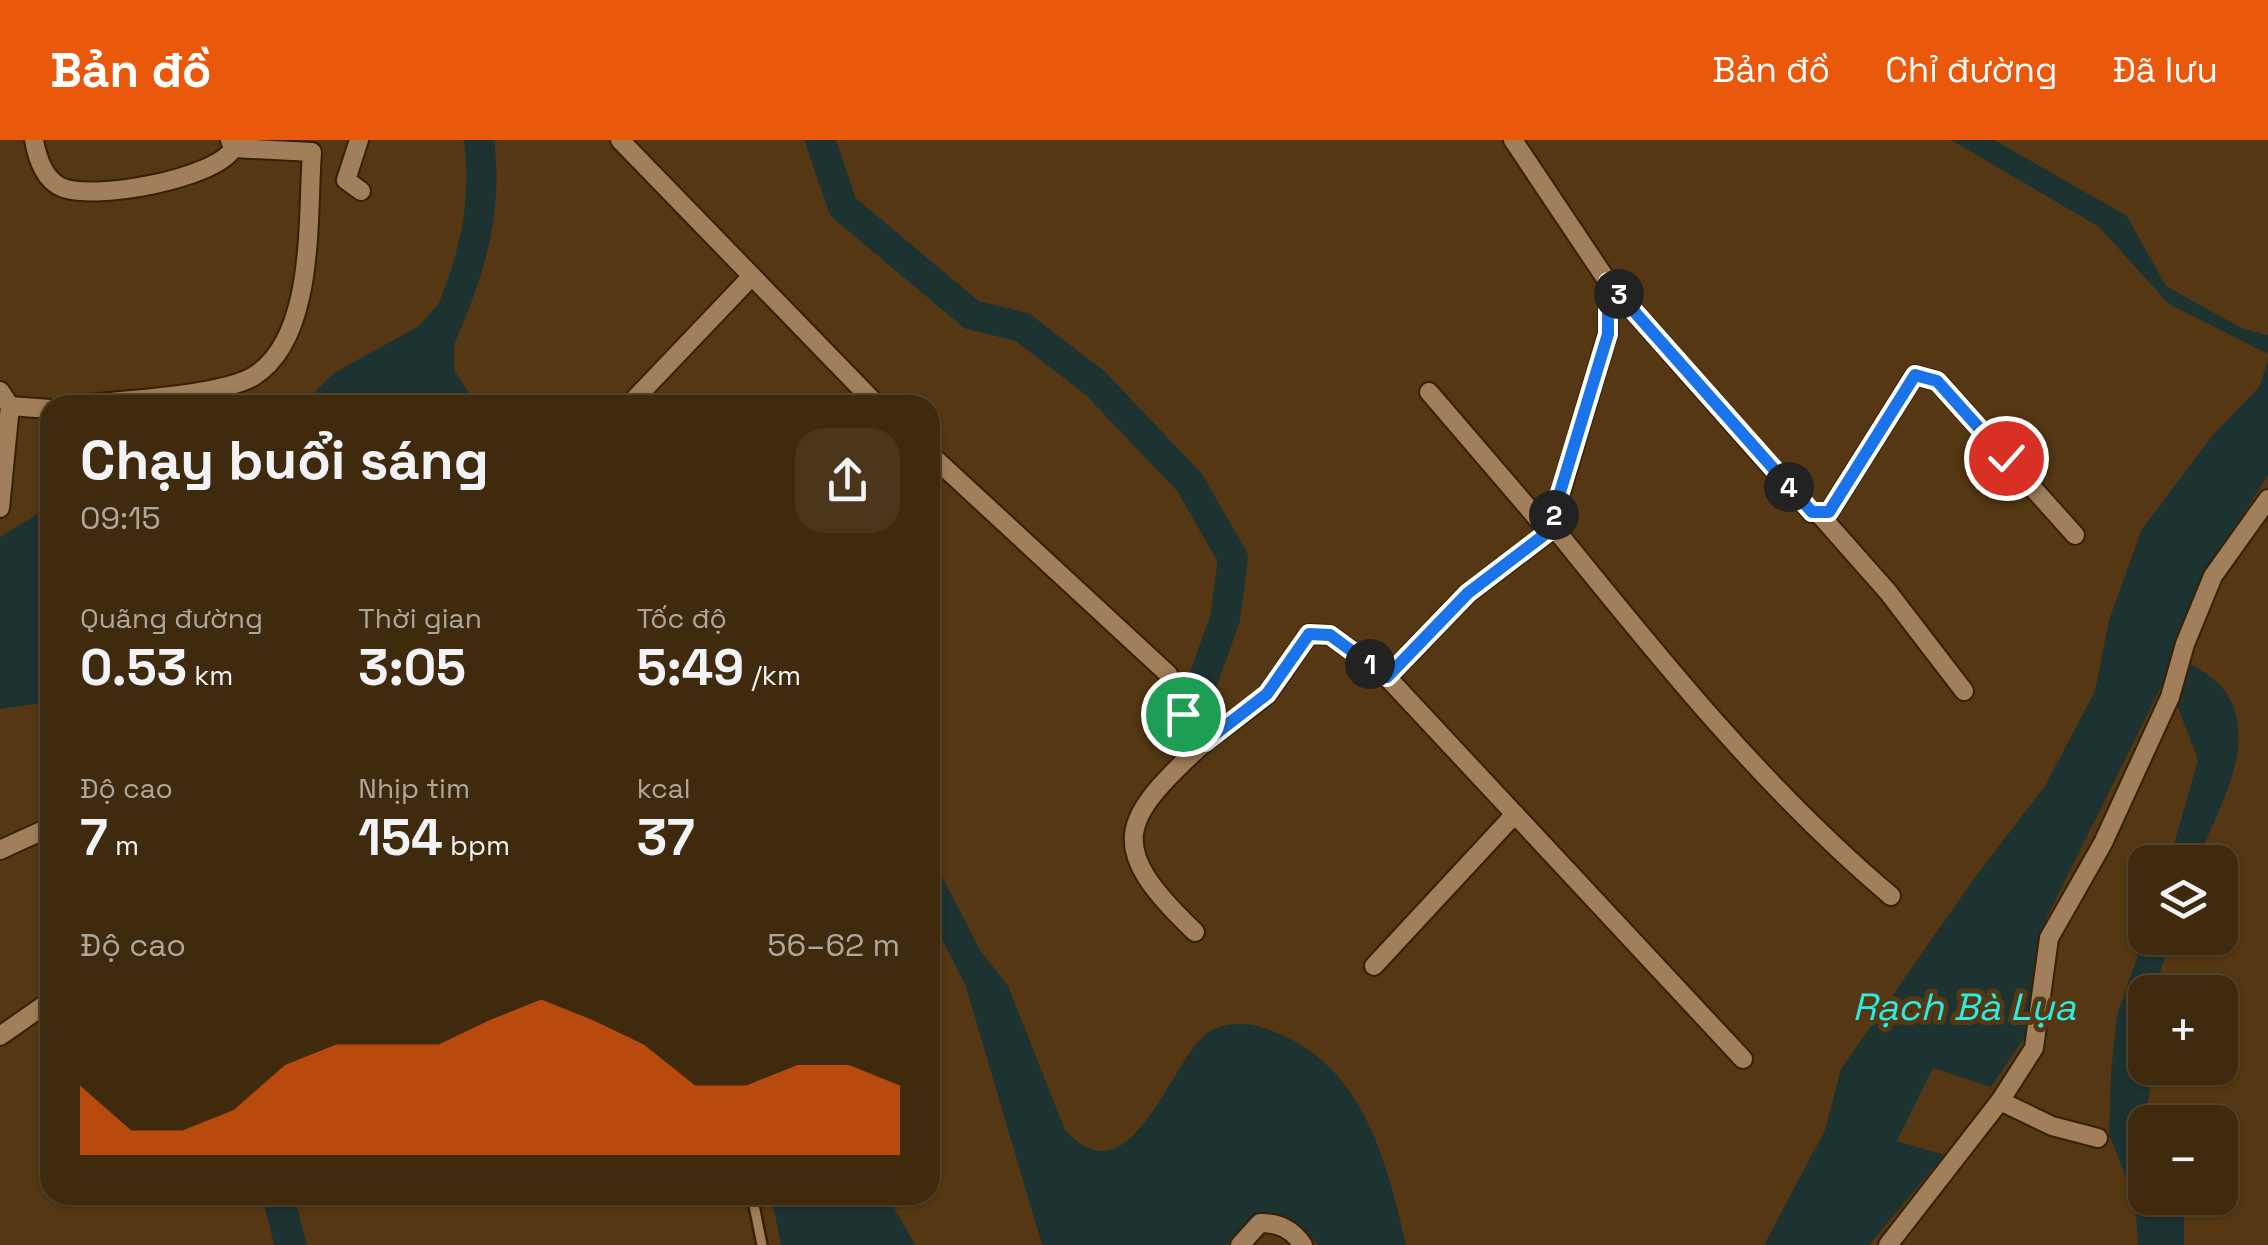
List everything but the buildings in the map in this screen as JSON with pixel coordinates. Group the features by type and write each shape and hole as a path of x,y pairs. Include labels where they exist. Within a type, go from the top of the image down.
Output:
{"street":[{"path":"34,140 39,163 56,186 90,195 217,165 232,144 314,146 300,305 292,332 254,376 217,387 156,395"},
{"path":"358,140 346,180 361,192"},
{"path":"620,140 867,395"},
{"path":"1513,140 1608,282 1803,504 1820,516 1888,592 1964,691"},
{"path":"639,395 752,276"},
{"path":"1387,677 1468,593 1550,528 1608,334 1608,282"},
{"path":"1820,516 1829,512 1915,375 1924,374 1937,381 2075,535"},
{"path":"1430,392 1675,678 1841,854 1891,896"},
{"path":"0,508 5,398 40,407"},
{"path":"940,463 1168,674 1183,714 1205,742"},
{"path":"1888,1245 2000,1101 2034,1048 2049,938 2104,843 2170,697 2185,644 2213,576 2268,499"},
{"path":"1195,932 1159,897 1136,863 1131,838 1146,804 1205,742 1267,694 1309,634 1330,635 1387,677 1743,1059"},
{"path":"1374,966 1515,814"},
{"path":"0,850 40,832"},
{"path":"0,1036 40,1008"},
{"path":"2000,1101 2052,1126 2098,1138"},
{"path":"1240,1245 1260,1223 1274,1223 1294,1233 1303,1245"}],"lane":[{"path":"754,1205 762,1245"}],"water":[{"path":"1951,140 1994,140 2127,216 2166,286 2243,329 2268,335 2268,354 2169,304 2099,227"},
{"path":"445,296 452,298 454,370 470,395 311,395 334,373 419,326"},
{"name":"Rạch Bà Lụa","path":"2268,361 2268,475 2202,579 2184,625 2188,662 2220,685 2233,705 2238,727 2233,773 2204,845 2174,845 2198,760 2176,702 2161,687 2046,919 2029,1031 1991,1087 1933,1068 1897,1141 1944,1155 1869,1245 1764,1245 1825,1130 1841,1069 1973,880 2045,786 2095,691 2109,620 2142,529 2212,436 2259,387"},
{"path":"40,512 40,703 0,709 0,537"},
{"path":"940,872 980,950 1008,986 1065,1130 1088,1148 1109,1150 1128,1140 1146,1121 1192,1050 1206,1034 1219,1027 1250,1025 1297,1043 1324,1062 1364,1115 1389,1178 1406,1245 1318,1245 1297,1225 1273,1219 1252,1220 1227,1245 1042,1245 966,987 940,935"},
{"path":"2138,955 2166,955 2159,975 2131,975"},
{"path":"2128,984 2128,1085 2150,1085 2148,1105 2128,1105 2128,1182 2109,1135 2117,1015"},
{"path":"264,1205 297,1205 307,1245 274,1245"},
{"path":"773,1205 893,1205 915,1245 781,1245"},
{"path":"2136,1215 2182,1215 2184,1245 2138,1245"}],"waterway":[{"path":"414,395 453,309 474,245 482,176 479,140"},
{"path":"820,140 843,207 972,315 1022,327 1095,383 1190,483 1233,558 1225,619 1200,688"}],"route":[{"path":"1183,714 1205,742 1267,694 1309,634 1330,635 1387,677 1468,593 1548,532 1608,334 1608,282 1803,504 1820,516 1829,512 1915,375 1924,374 1937,381 2006,458"}]}
